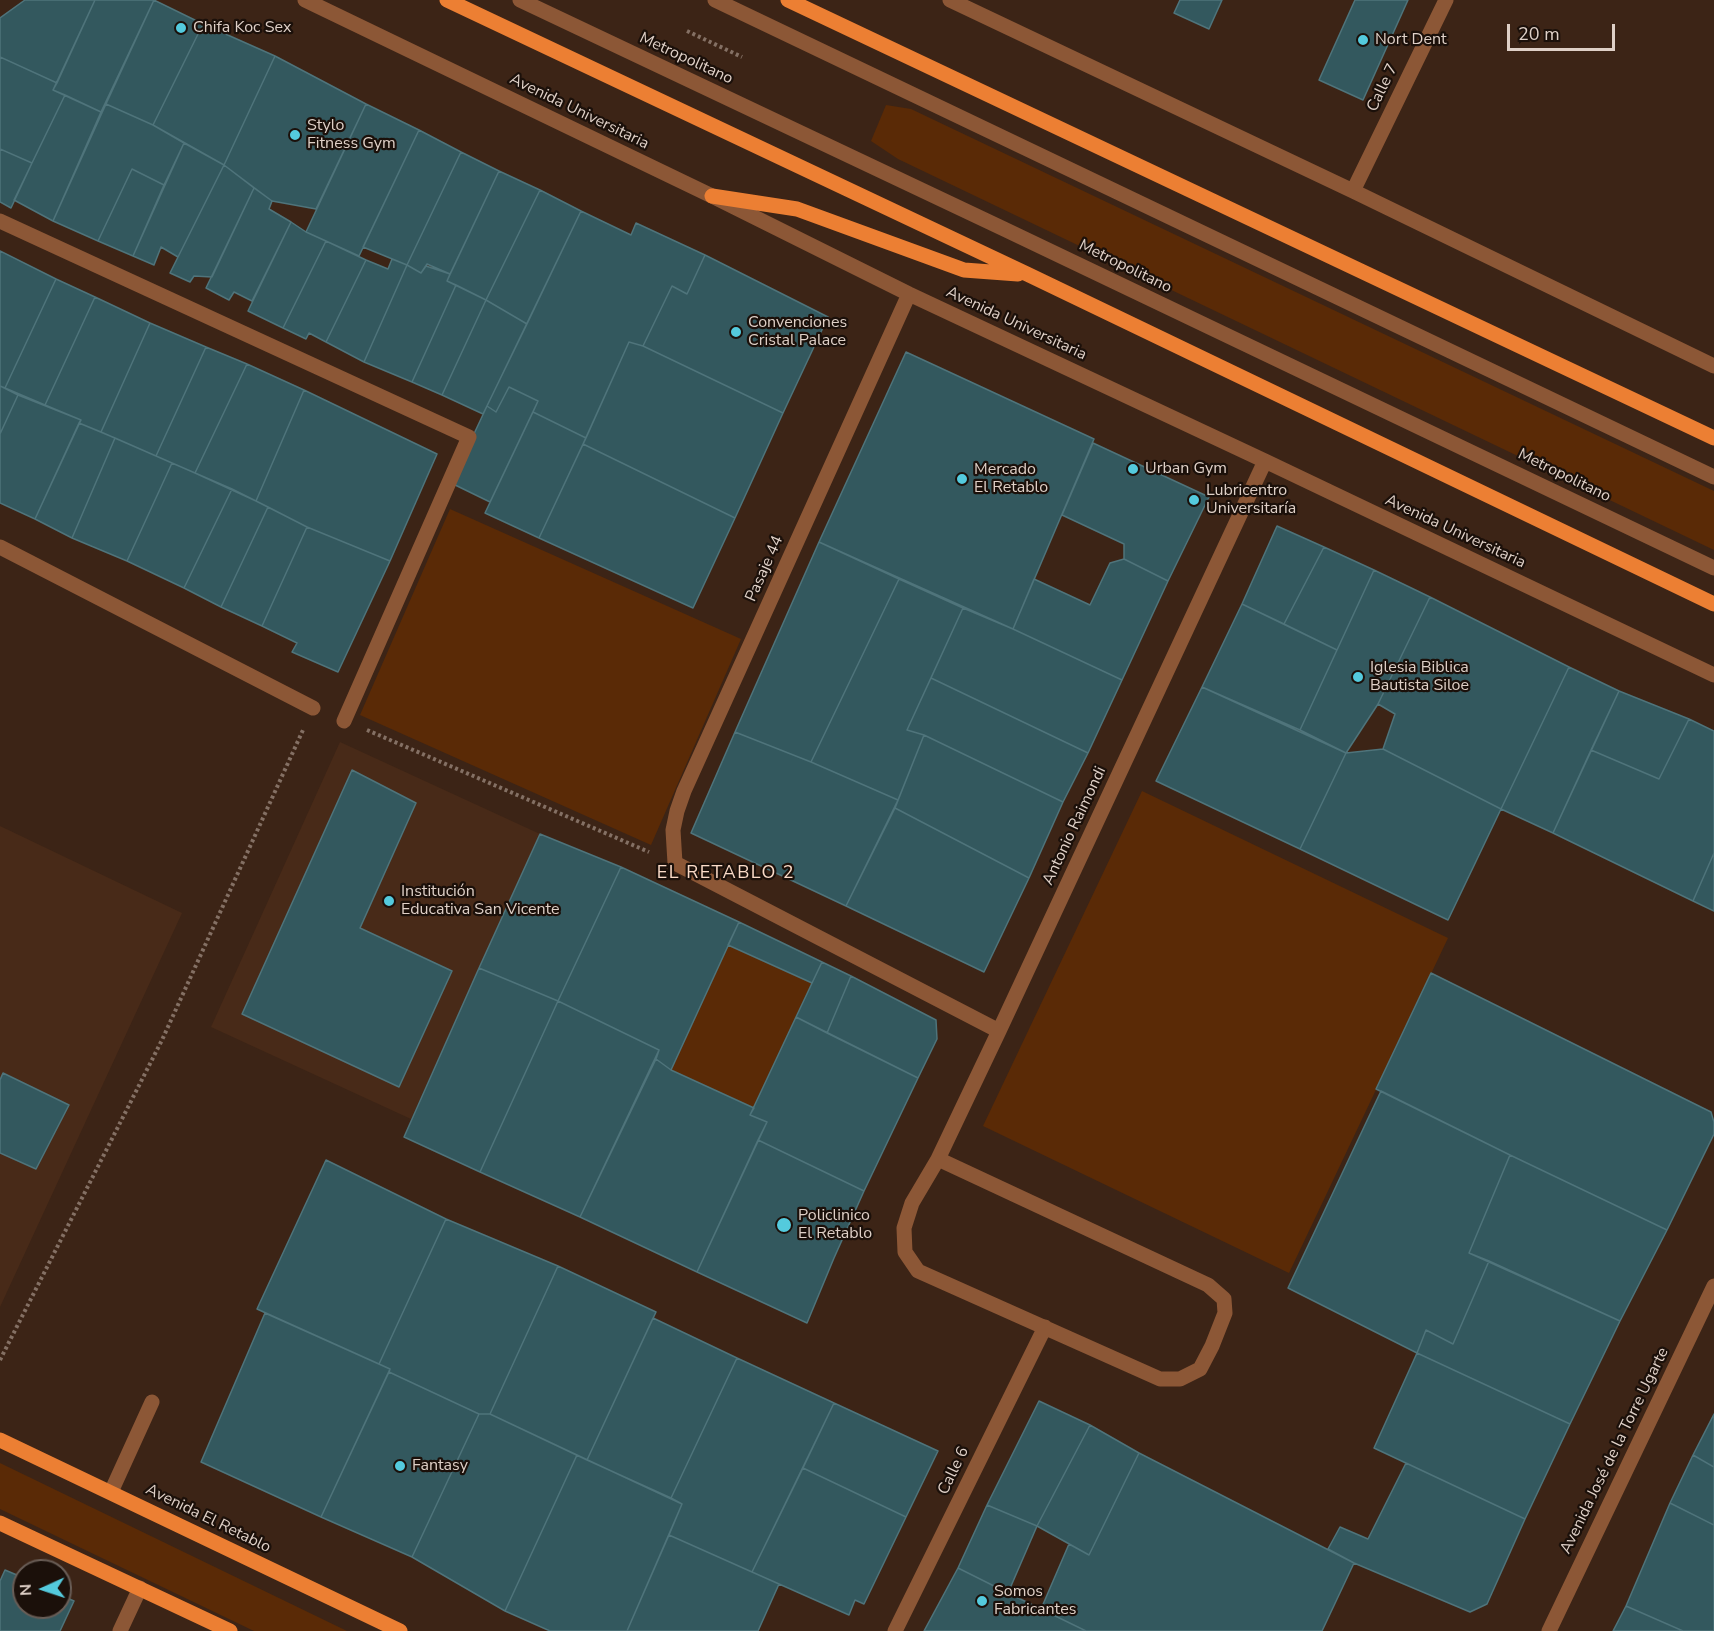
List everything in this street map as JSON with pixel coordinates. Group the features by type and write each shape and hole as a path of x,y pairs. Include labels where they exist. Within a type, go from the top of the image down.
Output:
{"main road":[{"path":"447,0 1028,274 1714,604"},
{"path":"788,0 1714,438"},
{"path":"712,196 797,209 964,270 1028,274"},
{"name":"Avenida El Retablo","path":"0,1440 400,1631"},
{"path":"0,1523 230,1631"}],"street":[{"name":"Avenida Universitaria","path":"305,0 712,196 909,294 1714,675"},
{"name":"Metropolitano","path":"520,0 1714,568"},
{"path":"715,0 1714,477"},
{"path":"950,0 1353,191 1714,366"},
{"name":"Calle 7","path":"1353,191 1446,0"},
{"path":"0,221 469,437 344,721"},
{"name":"Pasaje 44","path":"675,863 673,830 684,791 909,294"},
{"name":"Antonio Raimondi","path":"938,1159 1208,1285 1224,1299 1225,1313 1200,1369 1180,1379 1160,1378 918,1271 905,1252 904,1228 912,1203 938,1159 999,1031 1265,461"},
{"path":"0,547 313,708"},
{"path":"675,863 999,1031"},
{"name":"Avenida José de la Torre Ugarte","path":"1549,1631 1714,1286"},
{"name":"Calle 6","path":"895,1631 1045,1327"},
{"path":"111,1492 152,1402"},
{"path":"120,1631 140,1588"}],"path":[{"path":"687,31 742,57"},
{"path":"0,1360 162,1040 313,708"},
{"path":"344,721 675,863"}],"shaded area":[{"path":"886,105 911,109 1714,491 1714,550 898,159 871,141"},
{"path":"450,509 741,639 651,845 360,715"},
{"name":"Institución Educativa San Vicente","path":"340,742 540,834 411,1119 211,1027"},
{"path":"1142,791 1448,938 1289,1273 983,1126"},
{"path":"0,826 182,913 0,1307"},
{"path":"728,945 812,983 754,1108 671,1070"},
{"path":"0,1463 347,1631 254,1631 0,1509"}],"building":[{"path":"25,0 95,0 57,83 0,57 0,18"},
{"path":"95,0 154,0 101,112 53,90"},
{"path":"154,0 203,24 153,125 106,104"},
{"path":"1180,0 1222,0 1209,29 1174,13"},
{"name":"Nort Dent","path":"1355,0 1408,0 1363,100 1319,80"},
{"path":"203,24 275,56 224,165 153,125"},
{"name":"Stylo Fitness Gym","path":"275,56 366,104 316,209 272,201 224,165"},
{"path":"0,57 57,83 53,90 65,95 32,163 0,149"},
{"path":"65,95 101,112 53,221 14,200"},
{"path":"106,104 153,125 184,143 164,185 132,169 98,241 53,221"},
{"path":"366,104 419,130 359,256 306,232"},
{"path":"419,130 461,152 407,265 363,247"},
{"path":"184,143 224,165 178,257 161,247 154,265 133,256"},
{"path":"0,149 32,163 11,208 0,202"},
{"path":"461,152 499,171 450,274 427,264 421,273 407,265"},
{"path":"224,165 254,188 212,277 194,276 190,282 170,273"},
{"path":"132,169 164,185 133,256 98,241"},
{"path":"499,171 540,190 486,300 447,281"},
{"path":"254,188 272,201 269,209 291,222 252,301 234,292 229,300 206,288"},
{"path":"540,190 581,211 527,324 486,300"},
{"path":"581,211 631,235 636,223 705,255 687,294 672,286 643,346 629,342 586,438 533,412 538,401 509,387 496,412 487,406"},
{"path":"291,222 326,241 283,328 248,311"},
{"path":"326,241 366,260 326,342 309,333 306,339 283,328"},
{"path":"0,251 56,279 5,388 0,386"},
{"name":"Convenciones Cristal Palace","path":"705,255 828,317 783,413 643,346 672,286 687,294"},
{"path":"392,259 407,265 364,362 326,342 366,260 388,269"},
{"path":"407,265 421,273 426,266 450,274 447,281 456,285 412,382 364,362"},
{"path":"56,279 95,297 45,405 5,388"},
{"path":"456,285 486,300 442,395 412,382"},
{"path":"95,297 150,323 101,432 79,423 81,420 45,405"},
{"path":"486,300 527,324 483,414 442,395"},
{"path":"150,323 206,347 156,456 101,432"},
{"path":"629,342 643,346 783,413 735,518 583,444"},
{"path":"206,347 247,364 195,473 156,456"},
{"name":"Mercado El Retablo","path":"906,352 1094,439 1013,629 819,542"},
{"path":"247,364 304,390 256,501 195,473"},
{"path":"0,386 18,395 0,434"},
{"path":"509,387 538,401 490,502 451,483 487,406 496,412"},
{"path":"304,390 437,454 390,561 307,527 256,501"},
{"path":"18,395 81,420 35,519 0,503 0,434"},
{"path":"533,412 586,438 539,538 485,513"},
{"path":"79,423 115,438 72,538 35,519"},
{"path":"115,438 172,463 127,561 72,538"},
{"path":"1093,443 1209,497 1168,581 1124,559 1124,544 1062,515"},
{"path":"583,444 735,518 693,608 539,538"},
{"path":"172,463 232,489 184,588 127,561"},
{"path":"232,489 268,507 221,607 184,588"},
{"path":"268,507 307,527 262,626 221,607"},
{"path":"1277,526 1324,547 1284,624 1242,604"},
{"path":"307,527 390,561 338,672 292,652 297,643 262,626"},
{"path":"819,542 899,579 811,762 735,732"},
{"path":"1324,547 1374,570 1337,650 1284,624"},
{"path":"1124,559 1168,581 1122,680 1013,629 1034,579 1090,605 1110,563"},
{"name":"Iglesia Biblica Bautista Siloe","path":"1374,570 1430,597 1378,704 1346,753 1300,730"},
{"path":"899,579 963,608 907,730 924,735 898,800 811,762"},
{"path":"1430,597 1569,667 1501,809 1383,749 1395,714 1378,704"},
{"path":"1242,604 1337,650 1300,730 1202,687"},
{"path":"963,608 1122,680 1088,753 931,678"},
{"path":"1569,667 1619,691 1553,833 1501,809"},
{"path":"931,678 1088,753 1063,802 924,735 907,730"},
{"path":"1202,687 1346,753 1300,849 1156,781"},
{"path":"1619,691 1689,719 1659,779 1591,750"},
{"path":"1689,719 1714,731 1714,853 1693,901 1553,833 1591,750 1659,779"},
{"path":"735,732 898,800 846,906 691,833"},
{"path":"924,735 1063,802 1029,878 895,808"},
{"path":"1383,749 1501,809 1448,920 1300,849 1346,753"},
{"path":"352,770 416,803 360,928 452,971 399,1087 242,1014"},
{"path":"895,808 1029,878 984,972 846,906"},
{"path":"540,834 621,867 558,1001 479,968"},
{"path":"1714,853 1714,911 1693,901"},
{"path":"621,867 739,922 671,1070 656,1059 659,1050 558,1001"},
{"path":"739,922 822,962 812,983 728,945"},
{"path":"822,962 851,976 827,1033 796,1017"},
{"path":"479,968 558,1001 480,1172 404,1137"},
{"path":"1431,973 1711,1112 1714,1134 1667,1230 1376,1089"},
{"path":"851,976 936,1020 937,1039 918,1078 827,1033"},
{"path":"558,1001 659,1050 580,1217 480,1172"},
{"path":"796,1017 918,1078 864,1191 758,1140 767,1122 750,1115"},
{"path":"656,1059 671,1070 754,1108 750,1115 767,1122 697,1272 580,1217"},
{"path":"3,1073 69,1105 36,1169 0,1153 0,1080"},
{"path":"1381,1091 1510,1155 1469,1253 1489,1261 1453,1344 1426,1330 1417,1353 1288,1288"},
{"name":"Policlinico El Retablo","path":"758,1140 864,1191 807,1323 697,1272"},
{"path":"1510,1155 1667,1230 1620,1321 1469,1253"},
{"path":"326,1160 446,1219 379,1364 257,1309"},
{"path":"446,1219 558,1266 490,1414 479,1414 389,1372 390,1369 379,1364"},
{"path":"1489,1261 1620,1321 1570,1424 1417,1353 1426,1330 1453,1344"},
{"path":"558,1266 656,1312 587,1460 490,1414"},
{"path":"265,1313 390,1369 321,1517 201,1462"},
{"path":"653,1318 737,1358 671,1498 587,1460"},
{"path":"1417,1353 1570,1424 1525,1519 1374,1448"},
{"path":"737,1358 834,1403 752,1572 669,1535 682,1504 671,1498"},
{"name":"Fantasy","path":"389,1372 479,1414 412,1557 321,1517"},
{"path":"1039,1401 1090,1425 1037,1526 987,1505"},
{"path":"834,1403 938,1451 906,1517 803,1468"},
{"path":"479,1414 490,1414 577,1455 505,1611 412,1557"},
{"path":"1714,1414 1714,1467 1693,1455"},
{"path":"1090,1425 1139,1453 1089,1555 1037,1526"},
{"path":"1139,1453 1354,1563 1322,1631 1086,1631 1041,1609 1069,1544 1089,1555"},
{"path":"577,1455 682,1504 627,1631 550,1631 505,1611"},
{"path":"1693,1455 1714,1467 1714,1525 1670,1503"},
{"path":"1406,1463 1525,1519 1487,1604 1470,1612 1354,1563 1328,1549 1340,1527 1368,1539"},
{"path":"803,1468 906,1517 864,1604 855,1600 849,1615 752,1572"},
{"path":"1670,1503 1714,1525 1714,1631 1683,1631 1626,1606"},
{"path":"987,1505 1037,1526 1008,1593 958,1568"},
{"path":"669,1535 779,1584 758,1631 627,1631"},
{"name":"Somos Fabricantes","path":"958,1568 1008,1593 1086,1631 924,1631"},
{"path":"5,1570 12,1573 12,1619 66,1619 60,1631 0,1631 0,1581"},
{"path":"1626,1606 1683,1631 1613,1631"}],"place":[{"name":"Chifa Koc Sex","path":"181,28"},
{"name":"Nort Dent","path":"1363,40"},
{"name":"Stylo Fitness Gym","path":"295,135"},
{"name":"Convenciones Cristal Palace","path":"736,332"},
{"name":"Urban Gym","path":"1133,469"},
{"name":"Mercado El Retablo","path":"962,479"},
{"name":"Lubricentro Universitaría","path":"1194,500"},
{"name":"Iglesia Biblica Bautista Siloe","path":"1358,677"},
{"name":"Institución Educativa San Vicente","path":"389,901"},
{"name":"Policlinico El Retablo","path":"784,1225"},
{"name":"Fantasy","path":"400,1466"},
{"name":"Somos Fabricantes","path":"982,1601"}],"district":[{"name":"EL RETABLO 2","path":"726,874"}]}
